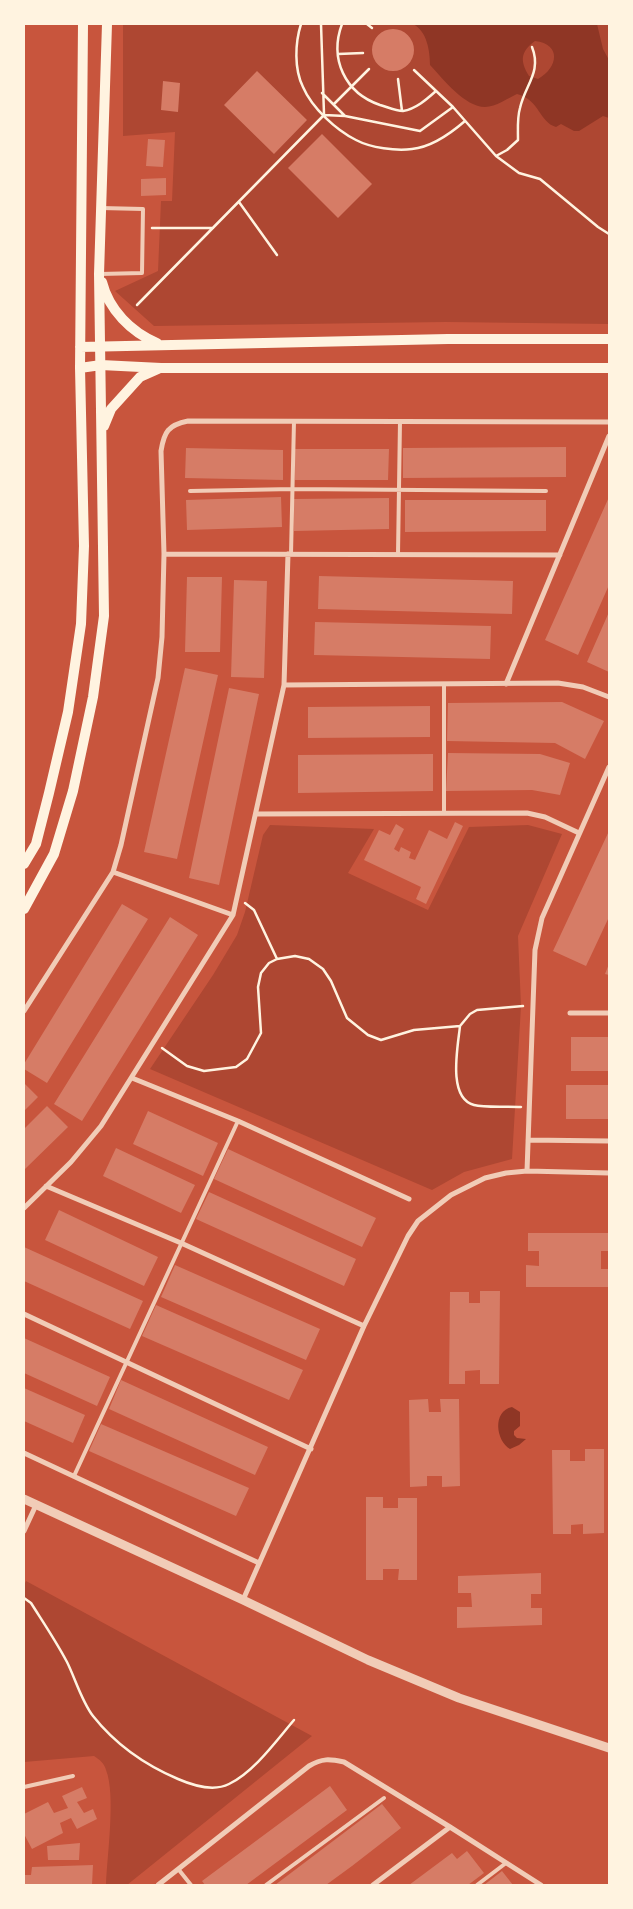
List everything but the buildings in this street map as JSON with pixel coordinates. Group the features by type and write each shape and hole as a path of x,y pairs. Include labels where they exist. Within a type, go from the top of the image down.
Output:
{"main road":[{"path":"24,864 36,844 50,793 68,712 81,624 84,546 80,368 83,24"},
{"path":"24,909 54,854 73,791 93,697 104,616 103,430 99,274 107,24"},
{"path":"99,274 108,299 123,320 141,335 162,345"},
{"path":"80,347 448,339 609,339"},
{"path":"80,368 101,365 161,368 609,368"},
{"path":"103,430 111,409 140,377 161,368"}],"street":[{"path":"24,1010 113,872 121,844 158,678 162,637 164,554 161,451 163,439 168,430 176,423 188,420 609,422"},
{"path":"506,684 609,436"},
{"path":"164,554 560,555"},
{"path":"24,1208 71,1162 101,1126 233,915 284,685 290,554"},
{"path":"284,685 571,684 609,697"},
{"path":"527,1171 536,950 542,918 609,767"},
{"path":"256,814 528,813 545,818 579,833"},
{"path":"113,872 233,915"},
{"path":"570,1013 609,1013"},
{"path":"132,1078 238,1121 409,1199"},
{"path":"528,1140 609,1141"},
{"path":"243,1600 364,1326 408,1236 418,1221 434,1207 469,1185 486,1178 506,1173 527,1171 609,1173"},
{"path":"46,1186 181,1243 364,1326"},
{"path":"24,1314 311,1449"},
{"path":"24,1453 259,1563"},
{"path":"24,1499 368,1660 459,1698 609,1748"},
{"path":"24,1531 36,1505"},
{"path":"158,1885 309,1766 318,1760 327,1758 344,1762 541,1885"},
{"path":"373,1885 450,1827"}],"lane":[{"path":"99,274 142,273 143,209 101,208"},
{"path":"290,554 294,421"},
{"path":"398,554 400,422"},
{"path":"190,491 293,489 546,491"},
{"path":"444,684 444,812"},
{"path":"74,1476 238,1121"},
{"path":"24,1787 73,1776"},
{"path":"266,1885 384,1798"},
{"path":"477,1885 506,1863"},
{"path":"179,1870 191,1885"}],"path":[{"path":"301,24 297,46 297,65 302,87 324,115 346,135 358,142 372,146 413,149 434,143 454,131 465,121"},
{"path":"321,24 324,115"},
{"path":"342,24 339,32 338,54 344,75 351,87 373,102 402,111 426,100 436,91"},
{"path":"367,24 372,28"},
{"path":"496,156 507,150 518,140 518,117 522,99 536,67 536,55 532,46"},
{"path":"338,54 363,53"},
{"path":"334,104 369,69"},
{"path":"414,70 453,107 496,156 519,173 540,179 609,234"},
{"path":"398,79 402,111"},
{"path":"322,93 346,116"},
{"path":"137,305 324,115 346,116 420,131 453,107"},
{"path":"239,202 276,255"},
{"path":"143,228 213,228"},
{"path":"236,896 254,910 277,959"},
{"path":"162,1048 187,1066 204,1071 236,1067 247,1059 261,1033 258,987 261,973 268,963 277,959 295,956 309,959 323,969 332,981 347,1018 368,1035 381,1040 414,1030 460,1026"},
{"path":"530,1107 473,1105 464,1098 456,1079 460,1026 470,1014 477,1010 535,1006"},
{"path":"24,1598 31,1603 66,1661 92,1715 128,1751 165,1774 203,1788 217,1788 228,1785 238,1779 255,1763 294,1720"}],"shaded area":[{"path":"123,24 609,24 609,324 446,322 154,326 115,291 158,271 161,201 172,201 175,132 123,136"},
{"path":"413,24 597,24 603,49 609,60 609,118 603,116 579,131 574,131 561,124 556,127 550,124 530,101 517,94 489,107 477,106 455,91 430,65 427,42 418,27","holes":["535,41 544,43 553,51 554,57 550,69 538,79 529,76 524,66 523,57 526,49"]},
{"path":"270,825 374,829 348,873 428,910 469,827 528,825 562,834 518,936 521,1006 512,1159 464,1172 432,1190 150,1069 213,975 237,935 245,912 263,835"},
{"path":"512,1407 520,1412 520,1426 514,1431 514,1435 517,1438 526,1439 510,1449 502,1440 498,1426 501,1414"},
{"path":"26,1581 312,1736 127,1885 106,1885 111,1810 109,1781 103,1764 94,1756 24,1762 24,1585"}]}
